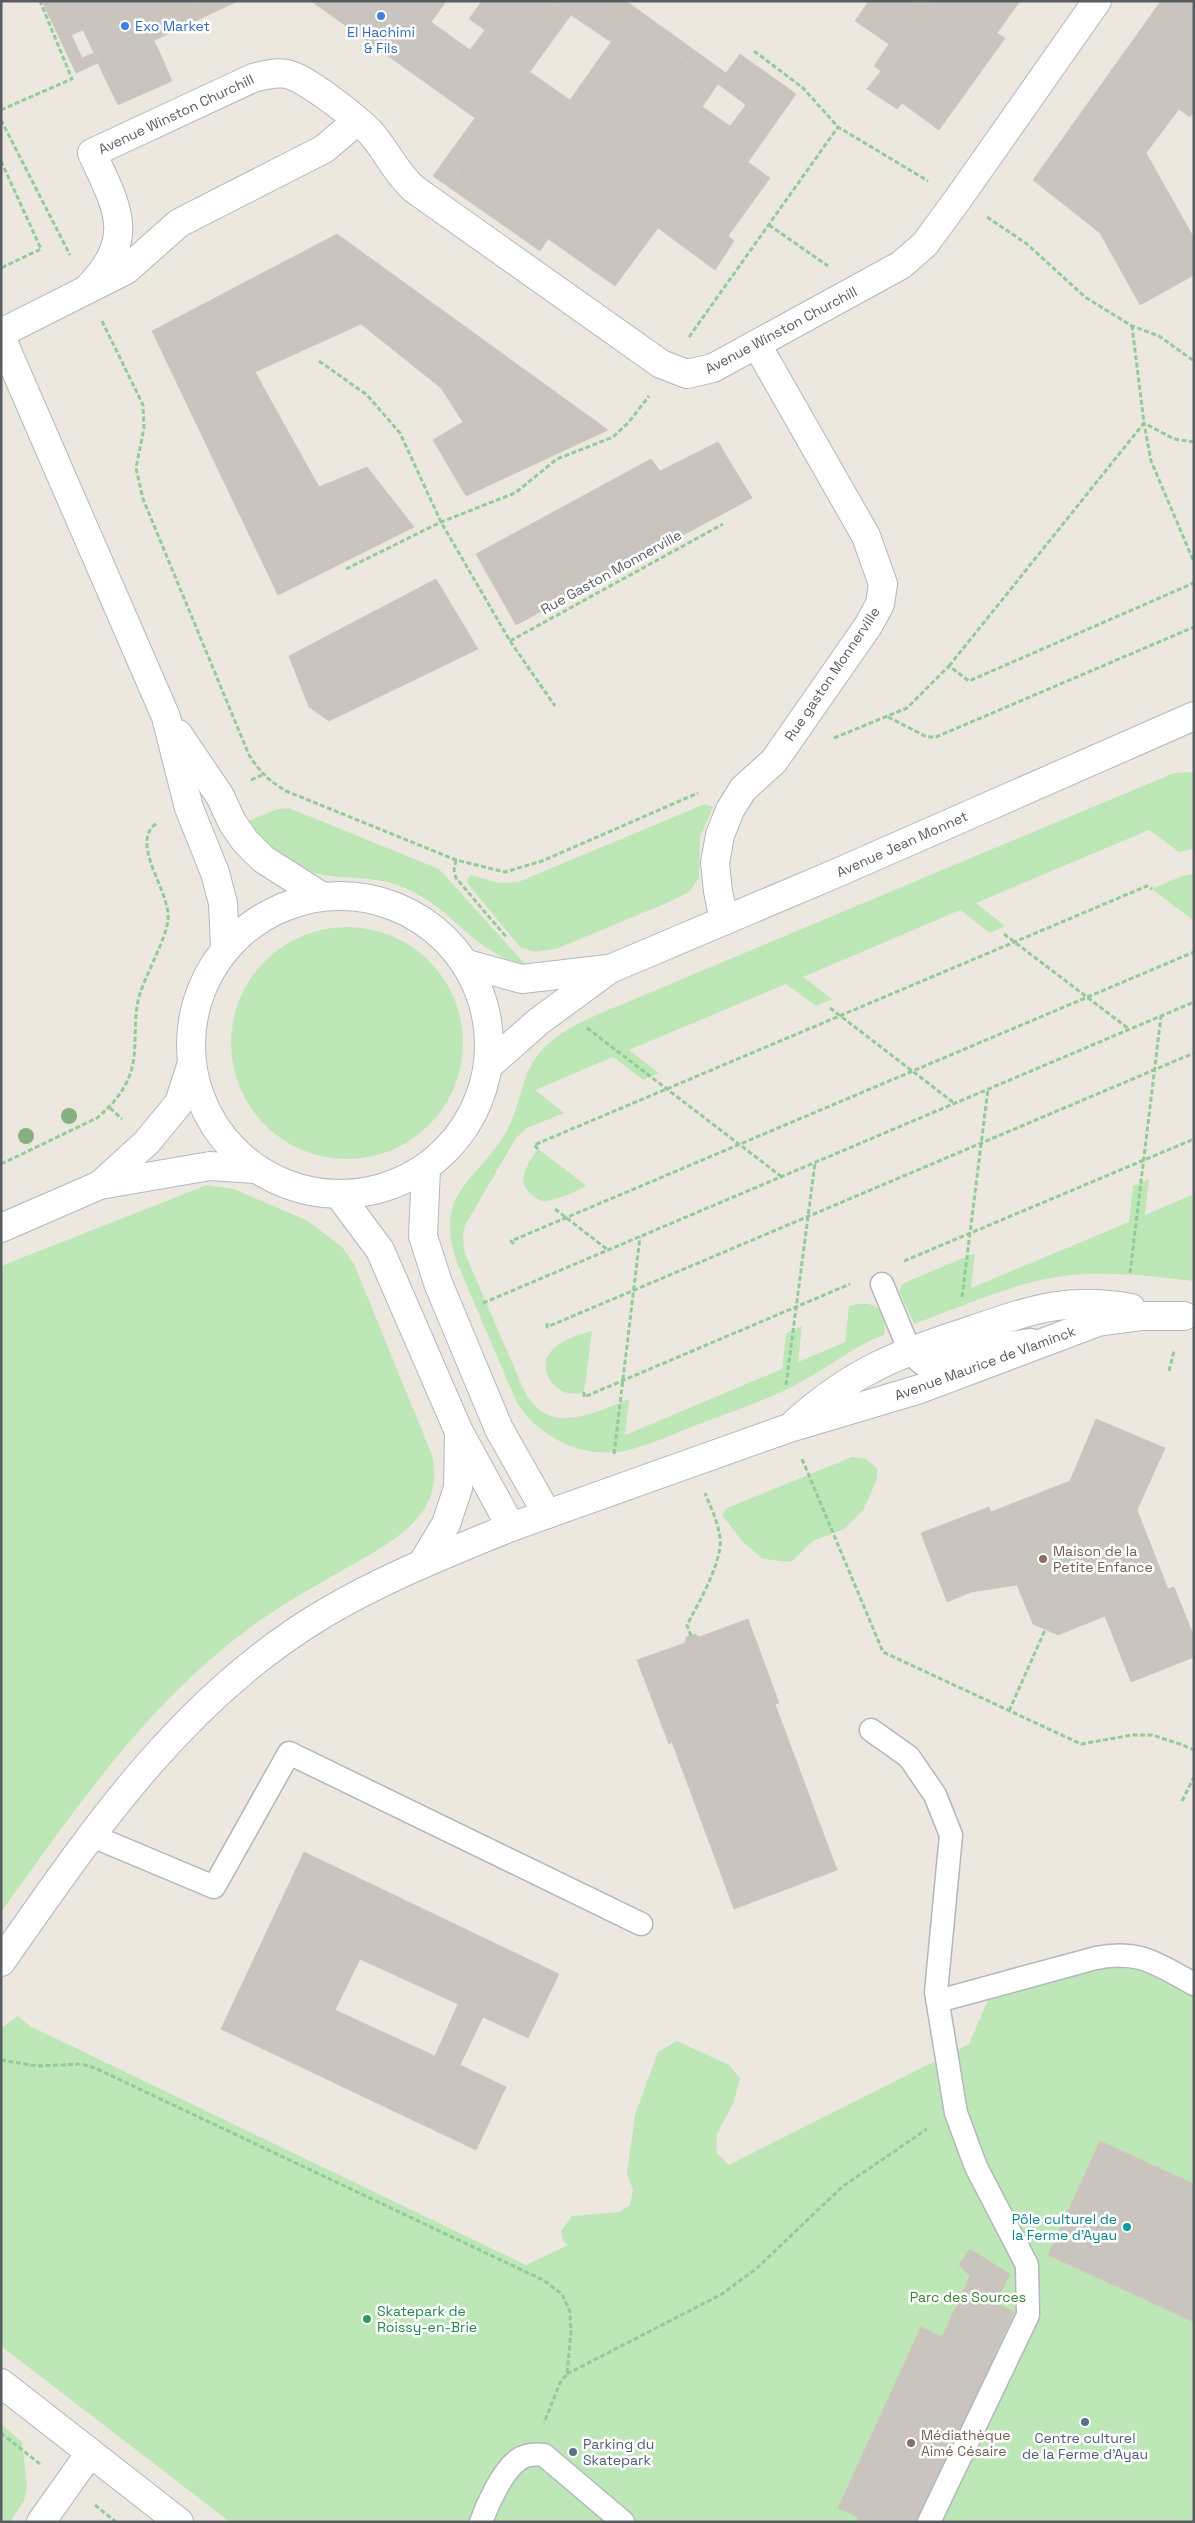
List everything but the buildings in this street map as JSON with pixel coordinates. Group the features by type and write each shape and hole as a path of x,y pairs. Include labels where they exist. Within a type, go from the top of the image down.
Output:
{"street":[{"name":"Avenue Winston Churchill","path":"87,289 101,275 110,260 119,229 116,205 92,153 253,78 271,74 287,74 302,80 370,132 402,178 414,189 661,364 675,371 698,373 714,368 757,345 907,261 925,244 1097,1"},
{"path":"226,948 222,903 215,873 189,808 166,717 1,335 137,262 179,223 324,149 357,121"},
{"name":"Rue gaston Monnerville","path":"724,921 715,863 720,835 730,810 743,789 774,760 868,626 880,604 882,584 866,536 757,345"},
{"name":"Avenue Jean Monnet","path":"489,1065 539,1021 610,969 1194,716"},
{"path":"166,717 220,796 232,822 251,847 263,859 321,896"},
{"path":"321,896 364,897 404,909 439,933 467,964 487,1013 489,1065 478,1105 457,1140 426,1168 400,1183 377,1190 339,1195 295,1188 254,1169 224,1140 202,1105 191,1066 191,1024 203,984 226,948 252,923 285,905 321,896"},
{"name":"Avenue Jean Monnet","path":"467,964 522,979 610,969"},
{"path":"100,1185 147,1142 179,1103 191,1066"},
{"path":"1,1228 100,1185 210,1166 254,1169"},
{"path":"426,1168 423,1236 438,1283 499,1429 547,1514"},
{"path":"339,1195 380,1250 458,1432 511,1528"},
{"name":"Avenue Maurice de Vlaminck","path":"789,1428 830,1392 875,1365 909,1350 1037,1308 1059,1304 1093,1303 1189,1317"},
{"name":"Avenue Maurice de Vlaminck","path":"1,1962 90,1835 138,1775 193,1714 256,1661 325,1613 422,1564 547,1514 789,1428 920,1388 1098,1322 1142,1316 1189,1317"},
{"path":"422,1564 446,1524 458,1488 458,1432"},
{"path":"1,2383 179,2522"},
{"path":"41,2522 90,2453"}],"lane":[{"path":"882,1284 909,1350 917,1361 929,1366 994,1345 1026,1340 1046,1340"},
{"path":"871,1730 909,1757 935,1795 951,1835 936,1992 956,2113 976,2167 1027,2265 1028,2315 928,2522"},
{"path":"90,1835 214,1887 289,1753 641,1924"},
{"path":"938,2002 1096,1958 1118,1954 1133,1955 1147,1960 1194,1984"},
{"path":"480,2522 500,2482 516,2460 531,2454 544,2455 622,2522"}],"path":[{"path":"1,110 72,78 40,1"},
{"path":"1,120 87,289 143,406 144,428 136,468 143,499 249,755 262,774 286,791 456,860 505,872 542,861 703,792"},
{"path":"1,161 41,249 1,268"},
{"path":"769,225 860,288"},
{"path":"1132,326 1144,423 1151,461 1194,562"},
{"path":"319,361 367,396 400,433 441,522 510,641 555,706"},
{"path":"1144,423 1174,439 1194,442"},
{"path":"826,740 908,708 949,666 1144,423"},
{"path":"346,569 441,522"},
{"name":"Rue Gaston Monnerville","path":"510,641 723,524"},
{"path":"949,666 969,681 1194,583"},
{"path":"887,717 927,737 936,737 1194,627"},
{"path":"220,796 262,774"},
{"path":"1,1164 97,1118 110,1108 122,1091 130,1074 133,1060 138,999 168,919 163,890 148,854 148,833 153,825 189,808"},
{"path":"456,860 454,870 456,878 508,939"},
{"path":"538,1149 534,1146 1014,942 1148,886 1152,889"},
{"path":"1004,934 1129,1029"},
{"path":"514,1244 511,1241 1194,952"},
{"path":"452,1316 1194,1002"},
{"path":"560,1007 782,1177"},
{"path":"830,1008 955,1103"},
{"path":"1129,1281 1161,1016"},
{"path":"547,1323 546,1327 1194,1053"},
{"path":"961,1306 988,1089"},
{"path":"786,1390 815,1162"},
{"path":"555,1209 608,1250"},
{"path":"613,1460 640,1237"},
{"path":"789,1428 883,1652 1081,1744 1132,1735 1152,1736 1194,1750"},
{"path":"690,1636 688,1625 716,1563 720,1540 715,1517 704,1490"},
{"path":"1009,1711 1045,1630"},
{"path":"1182,1801 1194,1777"},
{"path":"1,2060 36,2066 81,2064 96,2068 543,2280 562,2294 570,2312 572,2331 566,2374 560,2383 531,2454"},
{"path":"566,2374 722,2294 757,2268 842,2187 894,2150 956,2113"}],"green space":[{"path":"1194,772 1194,849 1179,852 1149,830 976,903 1005,926 990,933 960,910 803,977 832,999 816,1006 786,984 629,1050 659,1073 643,1080 613,1057 535,1090 564,1113 527,1128 516,1138 463,1232 464,1251 523,1388 533,1403 544,1413 570,1418 599,1411 629,1399 625,1435 782,1369 786,1333 802,1326 798,1362 845,1342 849,1306 858,1304 872,1305 881,1312 885,1326 884,1335 862,1345 788,1389 754,1404 629,1450 597,1452 566,1444 552,1437 527,1416 517,1403 458,1265 451,1241 450,1222 453,1206 460,1192 493,1151 509,1127 527,1074 533,1061 542,1050 563,1033 613,1008 1174,773"},
{"path":"705,804 713,807 700,837 699,878 689,892 556,949 534,952 520,947 468,884 467,880 471,875 499,883 518,882"},
{"path":"289,808 439,869 526,965 509,960 493,952 440,909 400,886 361,878 318,874 305,870 273,850 246,822 277,809"},
{"path":"1194,874 1194,921 1152,889 1182,876"},
{"path":"336,927 358,927 392,935 402,940 421,953 437,969 455,998 461,1020 463,1043 461,1066 455,1088 444,1108 421,1133 392,1151 358,1159 336,1159 302,1151 292,1146 273,1133 257,1117 239,1088 231,1054 231,1032 239,998 244,988 257,969 273,953 302,935"},
{"path":"538,1149 587,1186 562,1197 547,1201 541,1201 533,1196 527,1191 524,1179 527,1166"},
{"path":"1149,1179 1145,1215 1194,1194 1194,1281 1119,1274 1062,1276 1012,1288 914,1324 900,1293 900,1288 904,1283 975,1253 971,1288 1129,1222 1133,1186"},
{"path":"207,1185 234,1189 308,1221 342,1247 354,1264 432,1455 434,1477 431,1495 422,1512 395,1539 265,1617 224,1648 187,1681 120,1753 89,1791 1,1912 1,1266"},
{"path":"592,1331 584,1392 575,1394 558,1388 551,1382 547,1374 545,1366 547,1357 561,1343"},
{"path":"852,1457 866,1459 877,1468 877,1479 864,1509 844,1529 813,1541 791,1562 763,1559 743,1542 722,1515 727,1508"},
{"name":"Parc des Sources","path":"1096,1958 1194,1984 1194,2522 230,2522 1,2346 1,2028 18,2016 30,2026 526,2265 568,2245 563,2241 561,2231 572,2216 619,2212 630,2205 633,2190 627,2173 635,2115 658,2052 677,2041 729,2065 740,2078 734,2102 717,2134 716,2152 729,2165 969,2044 993,1988"},
{"path":"1,2424 22,2442 27,2486 24,2501 10,2522 1,2522"}],"place":[{"name":"El Hachimi & Fils","path":"381,16"},
{"name":"Exo Market","path":"125,26"},
{"name":"Maison de la Petite Enfance","path":"1043,1559"},
{"name":"Pôle culturel de la Ferme d’Ayau","path":"1127,2227"},
{"name":"Skatepark de Roissy-en-Brie","path":"367,2319"},
{"name":"Centre culturel de la Ferme d'Ayau","path":"1085,2422"},
{"name":"Médiathèque Aimé Césaire","path":"911,2443"},
{"name":"Parking du Skatepark","path":"573,2452"}]}
